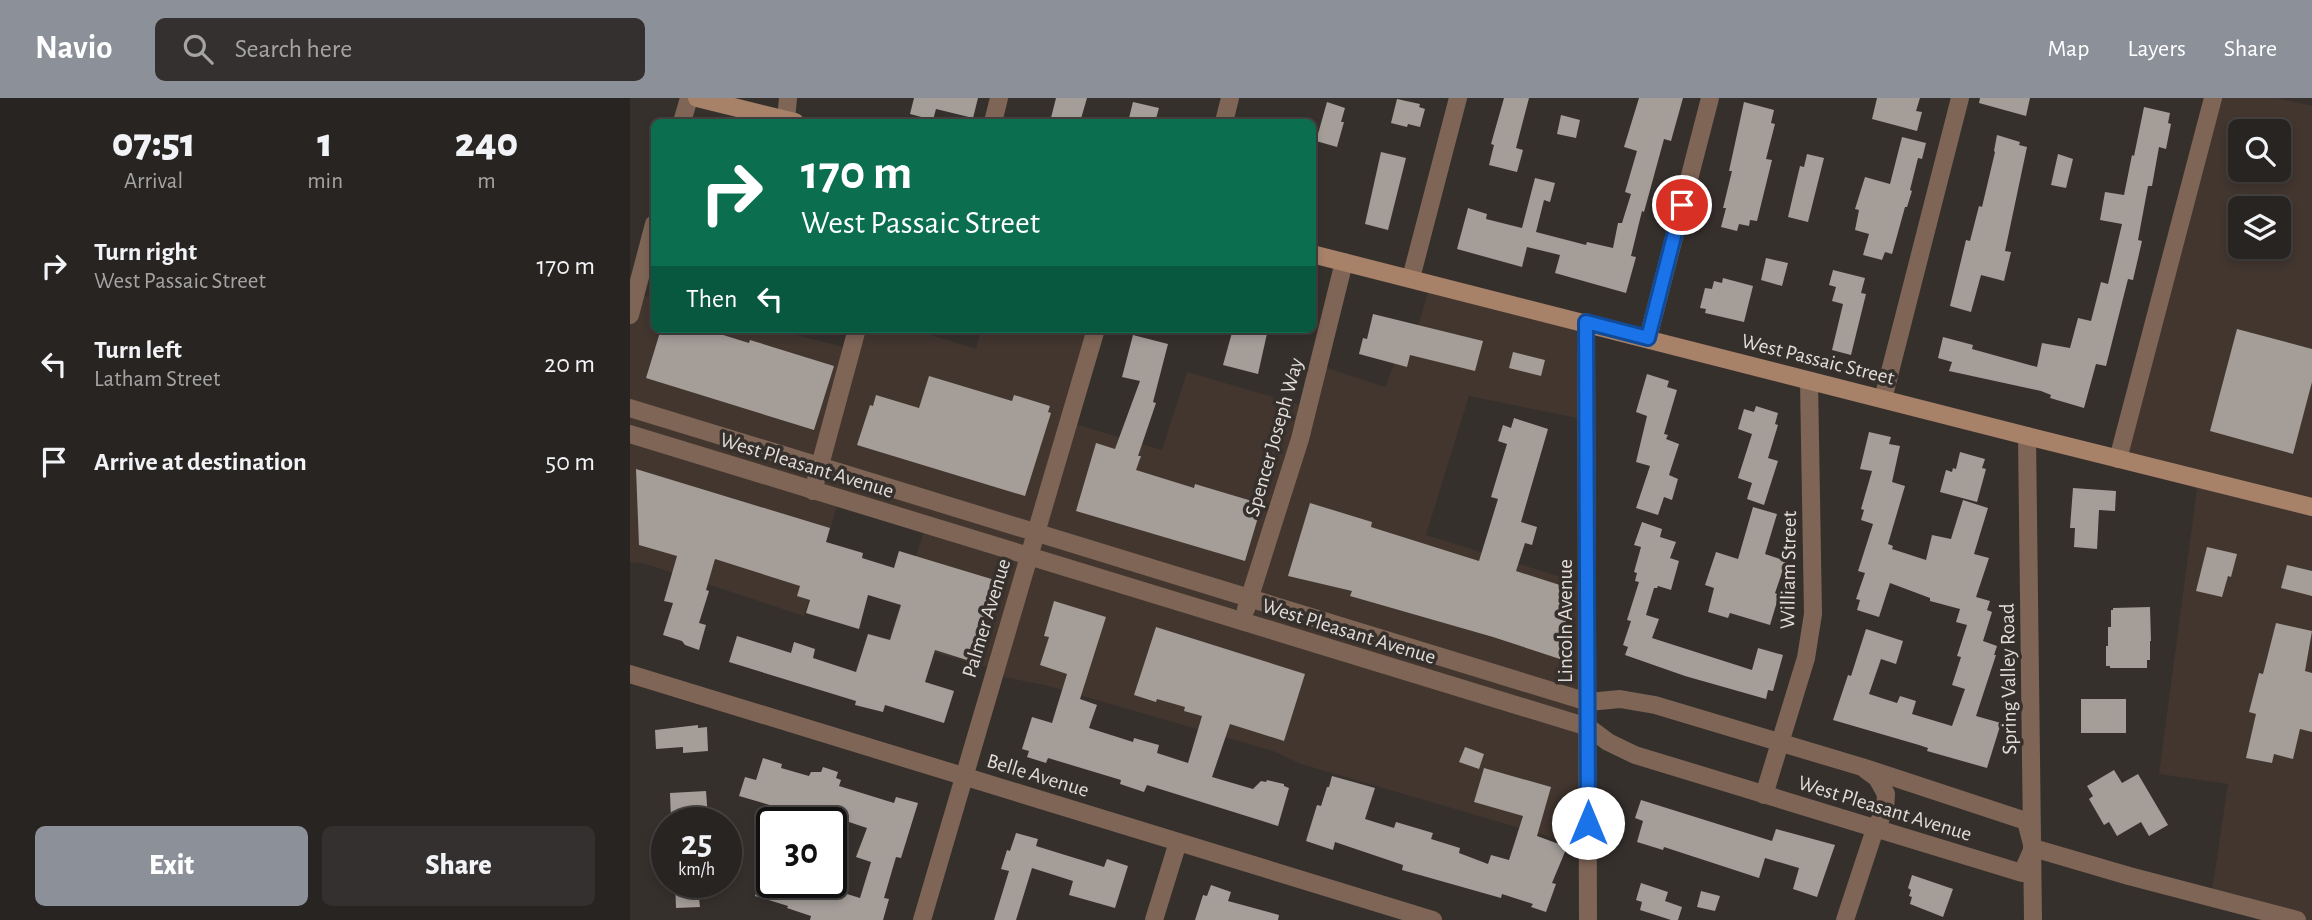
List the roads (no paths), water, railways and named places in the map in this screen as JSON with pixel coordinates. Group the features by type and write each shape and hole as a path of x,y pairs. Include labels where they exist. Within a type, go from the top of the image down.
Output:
{"main road":[{"path":"697,98 782,119"},
{"name":"West Passaic Street","path":"1316,255 2312,507"}],"street":[{"path":"683,119 689,98"},
{"path":"788,98 790,119"},
{"path":"994,119 999,98"},
{"path":"1225,119 1230,98"},
{"path":"1411,278 1458,98"},
{"path":"1648,338 1710,98"},
{"path":"1883,400 1960,98"},
{"path":"2118,458 2213,98"},
{"path":"630,315 651,235"},
{"name":"Spencer Joseph Way","path":"1242,622 1300,439 1343,262"},
{"name":"Lincoln Avenue","path":"1586,322 1588,920"},
{"path":"813,491 856,333"},
{"name":"Palmer Avenue","path":"922,920 962,776 1095,333"},
{"name":"William Street","path":"1764,795 1807,658 1813,614 1810,381"},
{"name":"West Pleasant Avenue","path":"630,408 1588,702 1620,699 1656,705 1862,767 2026,821 2033,848 2022,873 1635,755 1608,742 1588,727 630,434"},
{"name":"Spring Valley Road","path":"2027,436 2033,920"},
{"name":"Belle Avenue","path":"630,674 1178,842 1382,913 1433,920"},
{"path":"1845,920 1875,829 1885,810 1886,794 1877,778 1862,767"},
{"path":"1154,920 1178,842"},
{"path":"2033,848 2297,920"}]}
